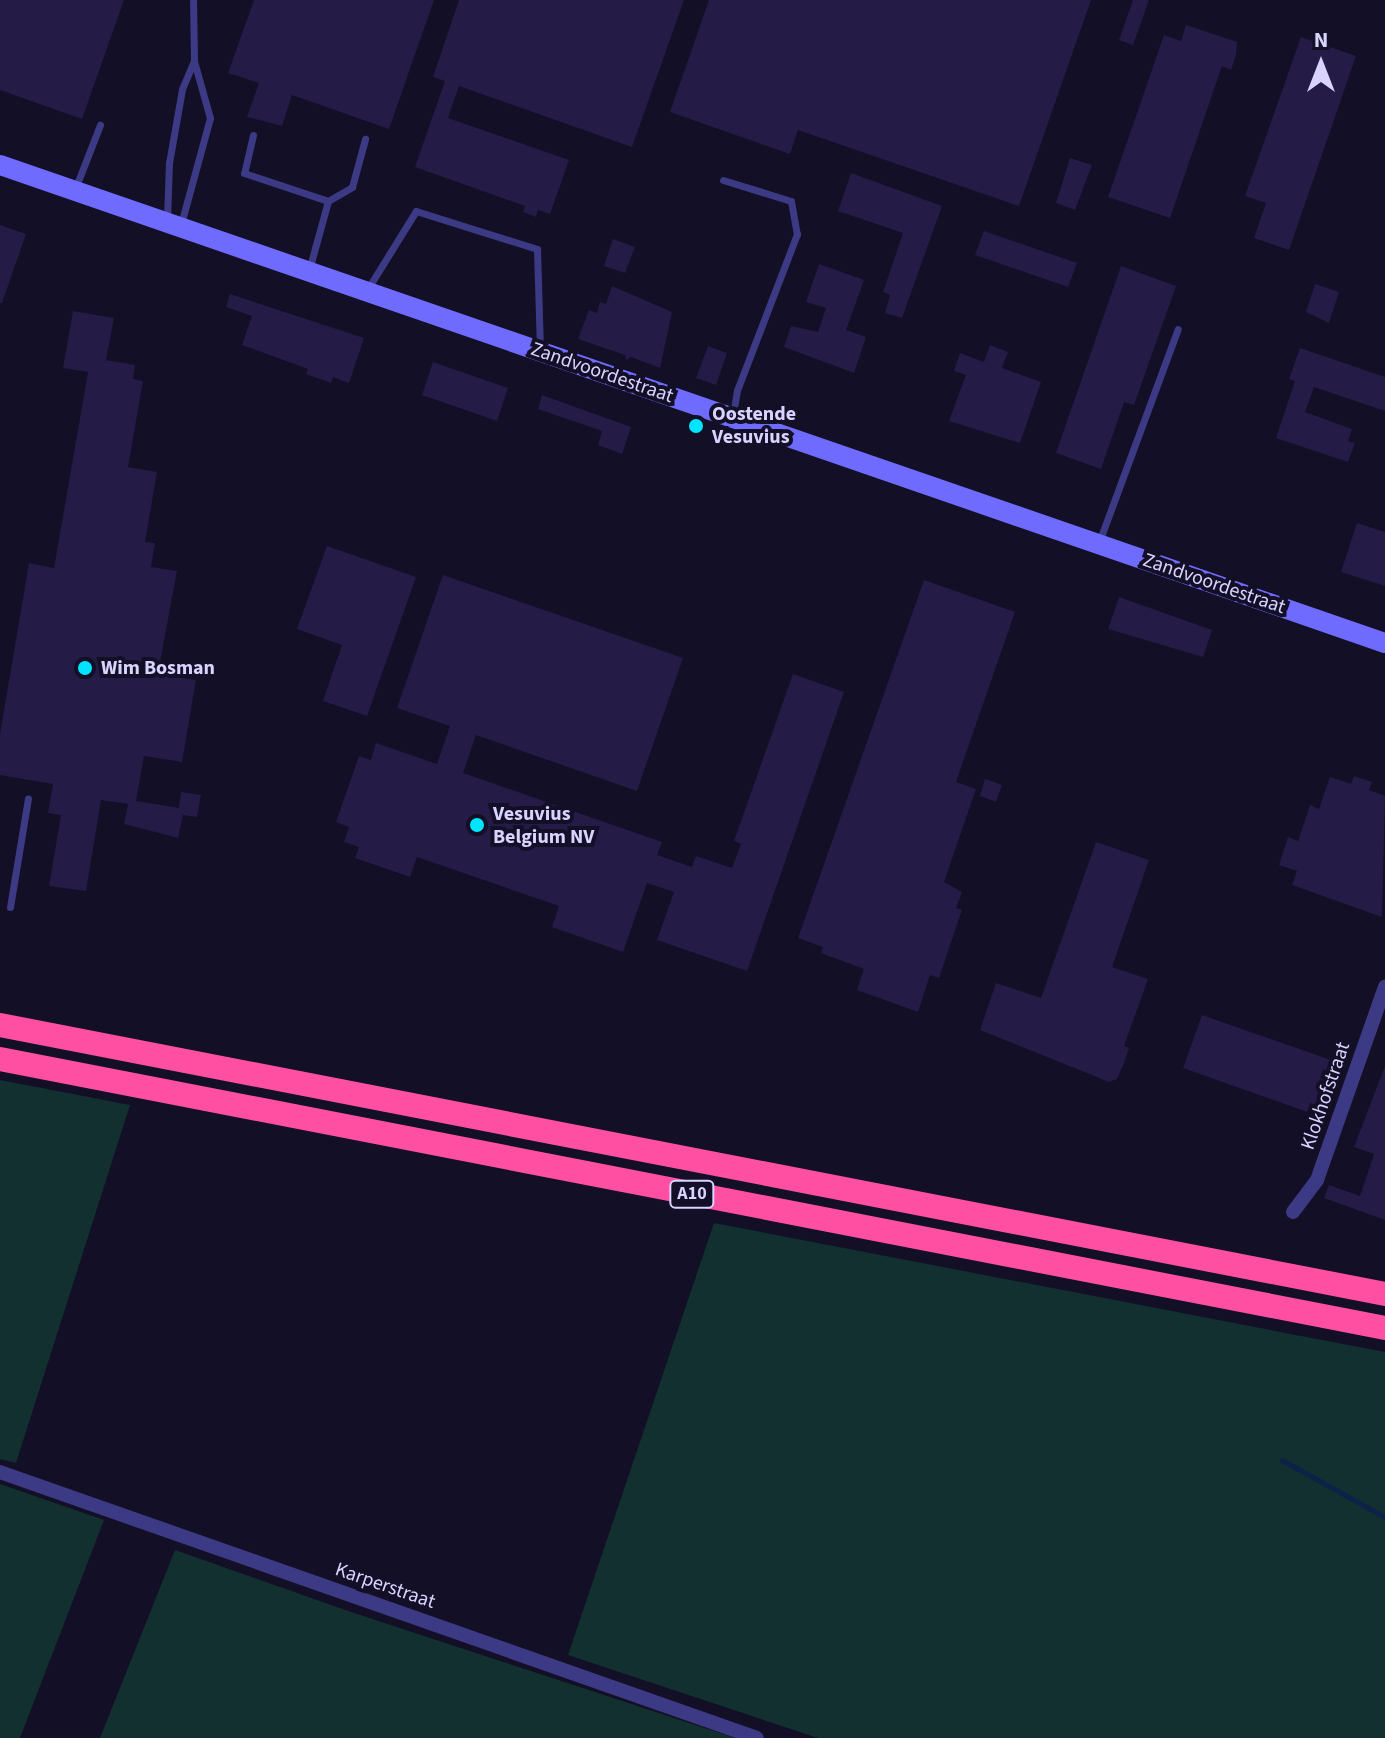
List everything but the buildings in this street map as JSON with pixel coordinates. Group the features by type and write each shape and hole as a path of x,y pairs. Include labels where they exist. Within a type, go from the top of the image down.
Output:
{"highway":[{"name":"A10","path":"0,1025 1385,1294"},
{"name":"A10","path":"0,1059 1385,1328"}],"main road":[{"name":"Zandvoordestraat","path":"0,165 1385,643"}],"street":[{"name":"Klokhofstraat","path":"1293,1212 1317,1180 1385,987"},
{"name":"Karperstraat","path":"0,1472 757,1738"}],"lane":[{"path":"173,225 210,118 194,61 193,0"},
{"path":"173,225 169,163 182,89 194,61"},
{"path":"74,191 100,125"},
{"path":"253,135 244,173 328,201"},
{"path":"308,272 328,201 352,187 365,139"},
{"path":"723,180 791,201 797,234 737,390 733,418"},
{"path":"365,292 416,211 537,249 540,352"},
{"path":"1099,544 1178,329"},
{"path":"10,907 28,798"}],"green space":[{"path":"0,1080 130,1105 16,1463 0,1459"},
{"path":"714,1223 1385,1352 1385,1738 818,1738 568,1655"},
{"path":"0,1484 104,1520 20,1738 0,1738"},
{"path":"175,1550 351,1612 735,1738 100,1738"}],"waterway":[{"path":"1282,1460 1385,1517"}],"place":[{"name":"Oostende Vesuvius","path":"696,426"},
{"name":"Wim Bosman","path":"85,668"},
{"name":"Vesuvius Belgium NV","path":"477,825"}]}
